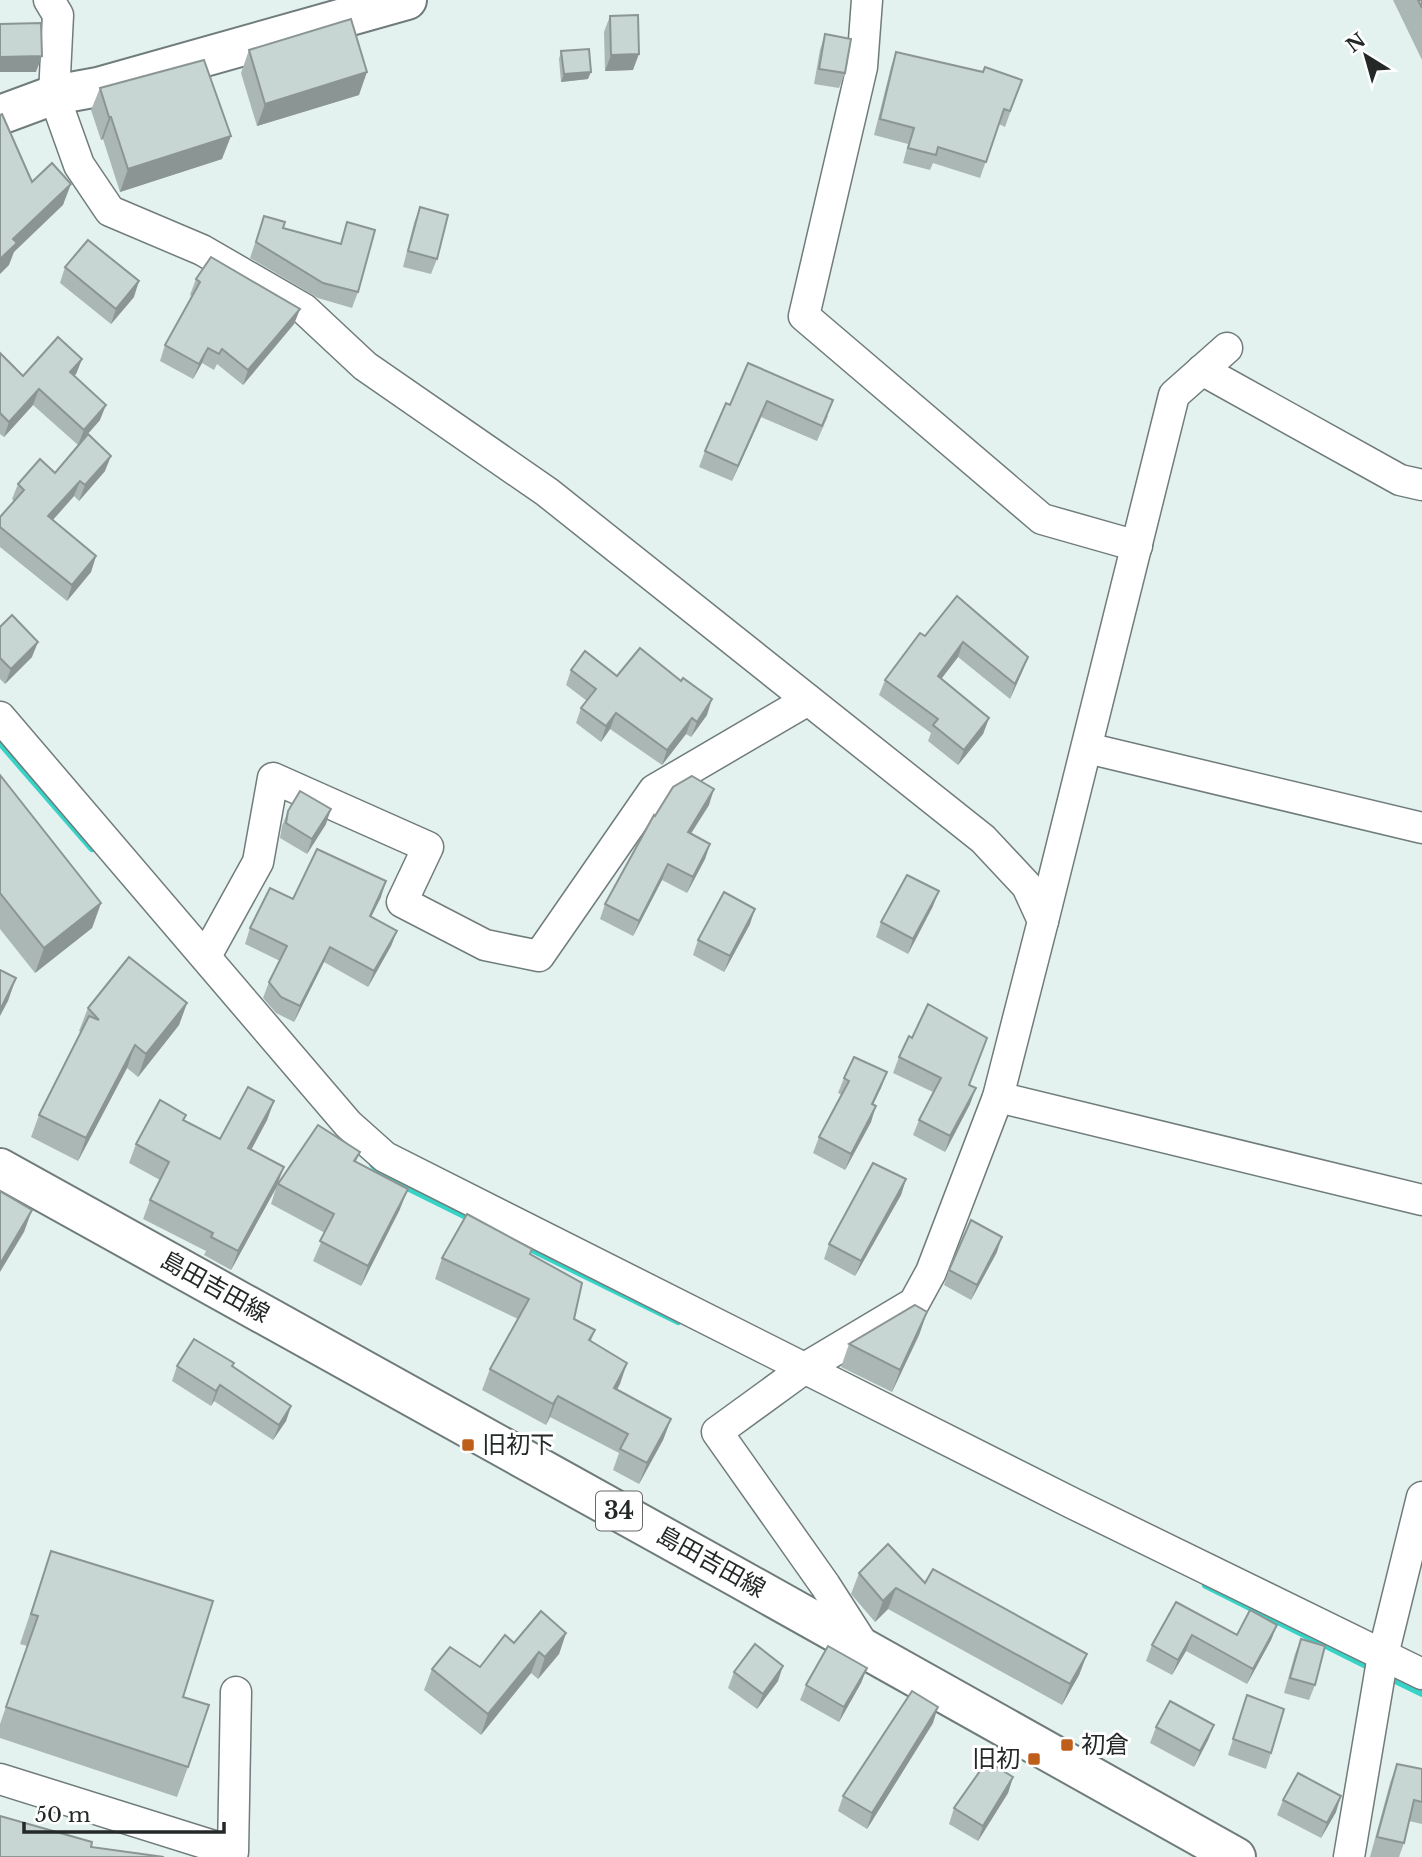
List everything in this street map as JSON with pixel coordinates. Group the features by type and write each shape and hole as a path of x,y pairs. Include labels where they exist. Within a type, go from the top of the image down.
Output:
{"main road":[{"path":"0,115 54,95 98,87 407,0"},
{"name":"島田吉田線","path":"0,1168 1236,1857"}],"street":[{"path":"49,0 58,15 54,95 79,165 110,211 202,250 304,309 365,366 548,492 982,839 1027,886 1043,921"},
{"path":"867,0 862,67 804,316 1042,519 1137,545"},
{"path":"868,1651 717,1432 804,1368 914,1303 931,1272 998,1097 1174,395 1227,348"},
{"path":"1202,370 1400,480 1422,485"},
{"path":"206,956 258,862 273,778 428,847 402,902 485,945 539,956 654,790 808,700"},
{"path":"0,717 348,1124 385,1157 1072,1503 1422,1674"},
{"path":"1087,748 1422,828"},
{"path":"998,1097 1422,1200"},
{"path":"1349,1857 1383,1655 1422,1497"},
{"path":"0,1779 240,1854 236,1692"}],"building":[{"path":"638,15 639,54 611,55 610,16"},
{"path":"351,19 367,72 265,104 249,50"},
{"path":"41,23 42,56 0,57 0,24"},
{"path":"825,34 851,39 845,73 819,69"},
{"path":"589,49 591,72 564,74 561,51"},
{"path":"896,52 983,72 985,67 1022,80 1010,111 1004,109 986,162 938,147 936,155 908,148 914,128 880,119"},
{"path":"204,60 231,136 128,169 100,88"},
{"path":"2,114 32,182 52,163 71,184 13,239 17,243 0,259 0,115"},
{"path":"420,207 448,215 437,259 408,251"},
{"path":"264,216 285,222 283,228 341,244 347,222 375,230 358,292 323,283 256,242"},
{"path":"88,240 139,281 116,309 65,267"},
{"path":"211,257 300,309 248,370 222,349 219,354 208,348 199,364 165,345 200,282 196,279"},
{"path":"58,337 82,359 70,372 106,405 84,430 39,389 9,422 0,413 0,353 23,376"},
{"path":"748,363 833,400 822,426 767,401 738,466 705,451 726,403 730,405"},
{"path":"88,434 111,456 85,485 80,481 48,516 96,556 72,585 0,527 0,517 24,490 18,484 40,459 55,473"},
{"path":"957,596 1028,657 1015,684 963,642 938,676 989,718 964,750 933,725 938,719 885,680 920,633 925,636"},
{"path":"12,615 38,642 11,669 0,658 0,627"},
{"path":"640,648 681,681 683,678 712,699 697,722 692,718 667,750 616,713 606,726 581,708 596,689 571,670 585,651 617,676"},
{"path":"0,775 101,903 44,948 0,893"},
{"path":"692,776 714,789 688,832 710,844 693,877 668,864 639,921 605,904 654,815 673,787"},
{"path":"300,791 331,809 312,839 286,823 288,811"},
{"path":"317,849 386,881 370,916 397,931 374,971 330,947 300,1006 281,997 269,982 287,946 250,928 270,888 293,899"},
{"path":"907,875 939,891 913,939 881,922"},
{"path":"724,892 755,909 730,956 698,940"},
{"path":"129,957 187,1003 146,1054 135,1045 86,1138 39,1115 89,1016 99,1020 88,1008"},
{"path":"0,970 16,978 0,1010"},
{"path":"928,1004 987,1038 969,1085 976,1088 950,1136 919,1120 941,1078 899,1057 909,1036 912,1038"},
{"path":"854,1057 887,1072 872,1104 876,1106 851,1154 819,1137 849,1081 844,1078"},
{"path":"248,1087 274,1101 248,1148 284,1167 238,1251 211,1237 213,1233 150,1200 169,1162 136,1144 160,1100 186,1115 183,1120 220,1139"},
{"path":"318,1125 360,1152 354,1161 408,1189 368,1266 320,1241 334,1214 278,1184"},
{"path":"873,1163 906,1179 861,1261 829,1244"},
{"path":"0,1191 32,1210 0,1264"},
{"path":"467,1214 532,1249 530,1254 582,1283 574,1319 595,1330 589,1340 627,1363 614,1388 671,1419 647,1463 620,1449 628,1434 558,1396 553,1404 490,1369 529,1299 442,1258"},
{"path":"971,1220 1002,1237 977,1285 949,1270"},
{"path":"915,1305 927,1312 900,1370 849,1344"},
{"path":"194,1339 234,1363 232,1366 291,1406 279,1425 220,1385 216,1391 177,1366"},
{"path":"888,1544 925,1583 933,1569 1087,1654 1070,1684 896,1588 883,1601 859,1573"},
{"path":"51,1551 213,1601 183,1697 209,1705 188,1767 6,1707 38,1616 31,1614"},
{"path":"1176,1602 1237,1635 1250,1610 1277,1625 1253,1669 1192,1635 1178,1660 1152,1645"},
{"path":"541,1611 566,1633 545,1657 539,1652 488,1714 432,1669 450,1647 480,1667 505,1635 514,1643"},
{"path":"1301,1639 1325,1646 1315,1685 1290,1678"},
{"path":"755,1644 783,1666 763,1694 734,1672"},
{"path":"828,1646 867,1668 844,1707 806,1685"},
{"path":"912,1691 938,1707 872,1813 843,1796"},
{"path":"1247,1695 1284,1709 1271,1753 1233,1739"},
{"path":"1170,1701 1214,1725 1200,1751 1156,1727"},
{"path":"987,1761 1013,1777 983,1826 954,1808"},
{"path":"1397,1764 1422,1769 1422,1802 1414,1800 1404,1843 1377,1837"},
{"path":"1298,1773 1341,1796 1327,1823 1283,1800"},
{"path":"0,1816 92,1842 91,1847 164,1857 0,1857"}],"waterway":[{"path":"0,742 92,848"},
{"path":"373,1164 383,1175 474,1220"},
{"path":"520,1243 678,1321"},
{"path":"1206,1585 1376,1670"},
{"path":"1387,1676 1422,1693"}],"place":[{"name":"旧初下","path":"468,1445"},
{"name":"初倉","path":"1067,1745"},
{"name":"旧初","path":"1034,1759"}]}
